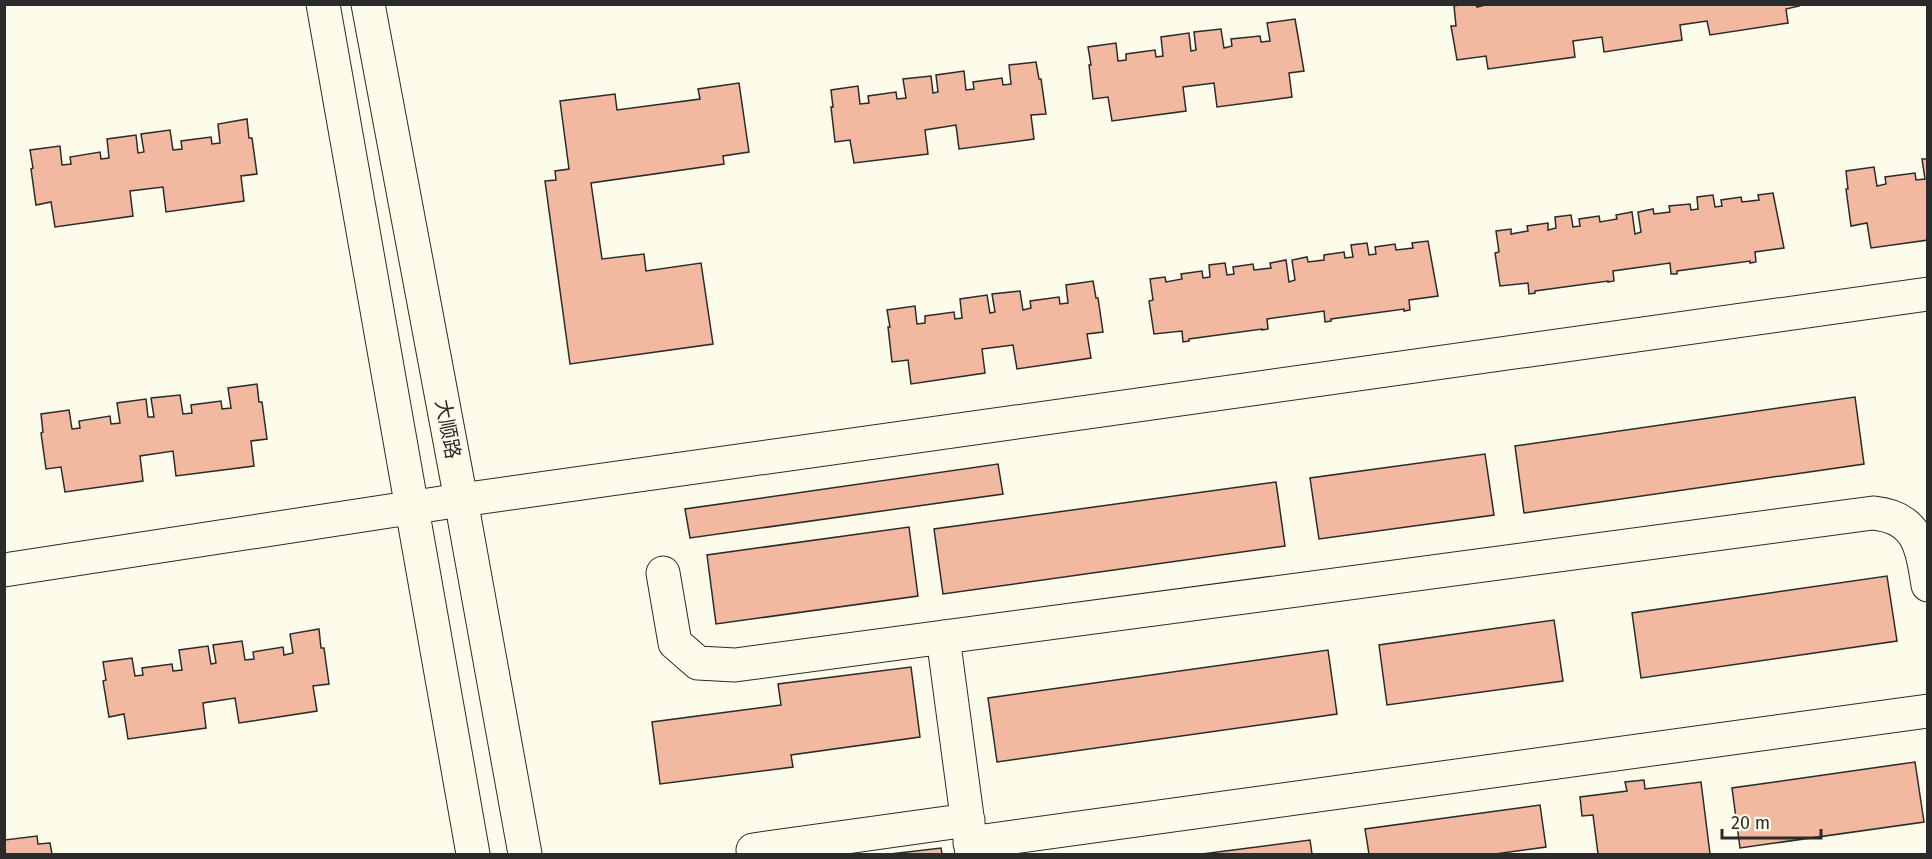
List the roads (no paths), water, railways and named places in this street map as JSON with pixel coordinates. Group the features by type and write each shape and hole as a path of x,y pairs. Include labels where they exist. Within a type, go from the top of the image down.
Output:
{"street":[{"path":"323,4 473,855"},
{"name":"大顺路","path":"368,4 525,855"},
{"path":"4,570 412,507 1928,294"},
{"path":"663,573 675,643 698,663 735,665 1873,513 1889,514 1905,524 1919,542 1927,583"},
{"path":"943,637 970,839"},
{"path":"753,850 970,839 1928,711"}]}
